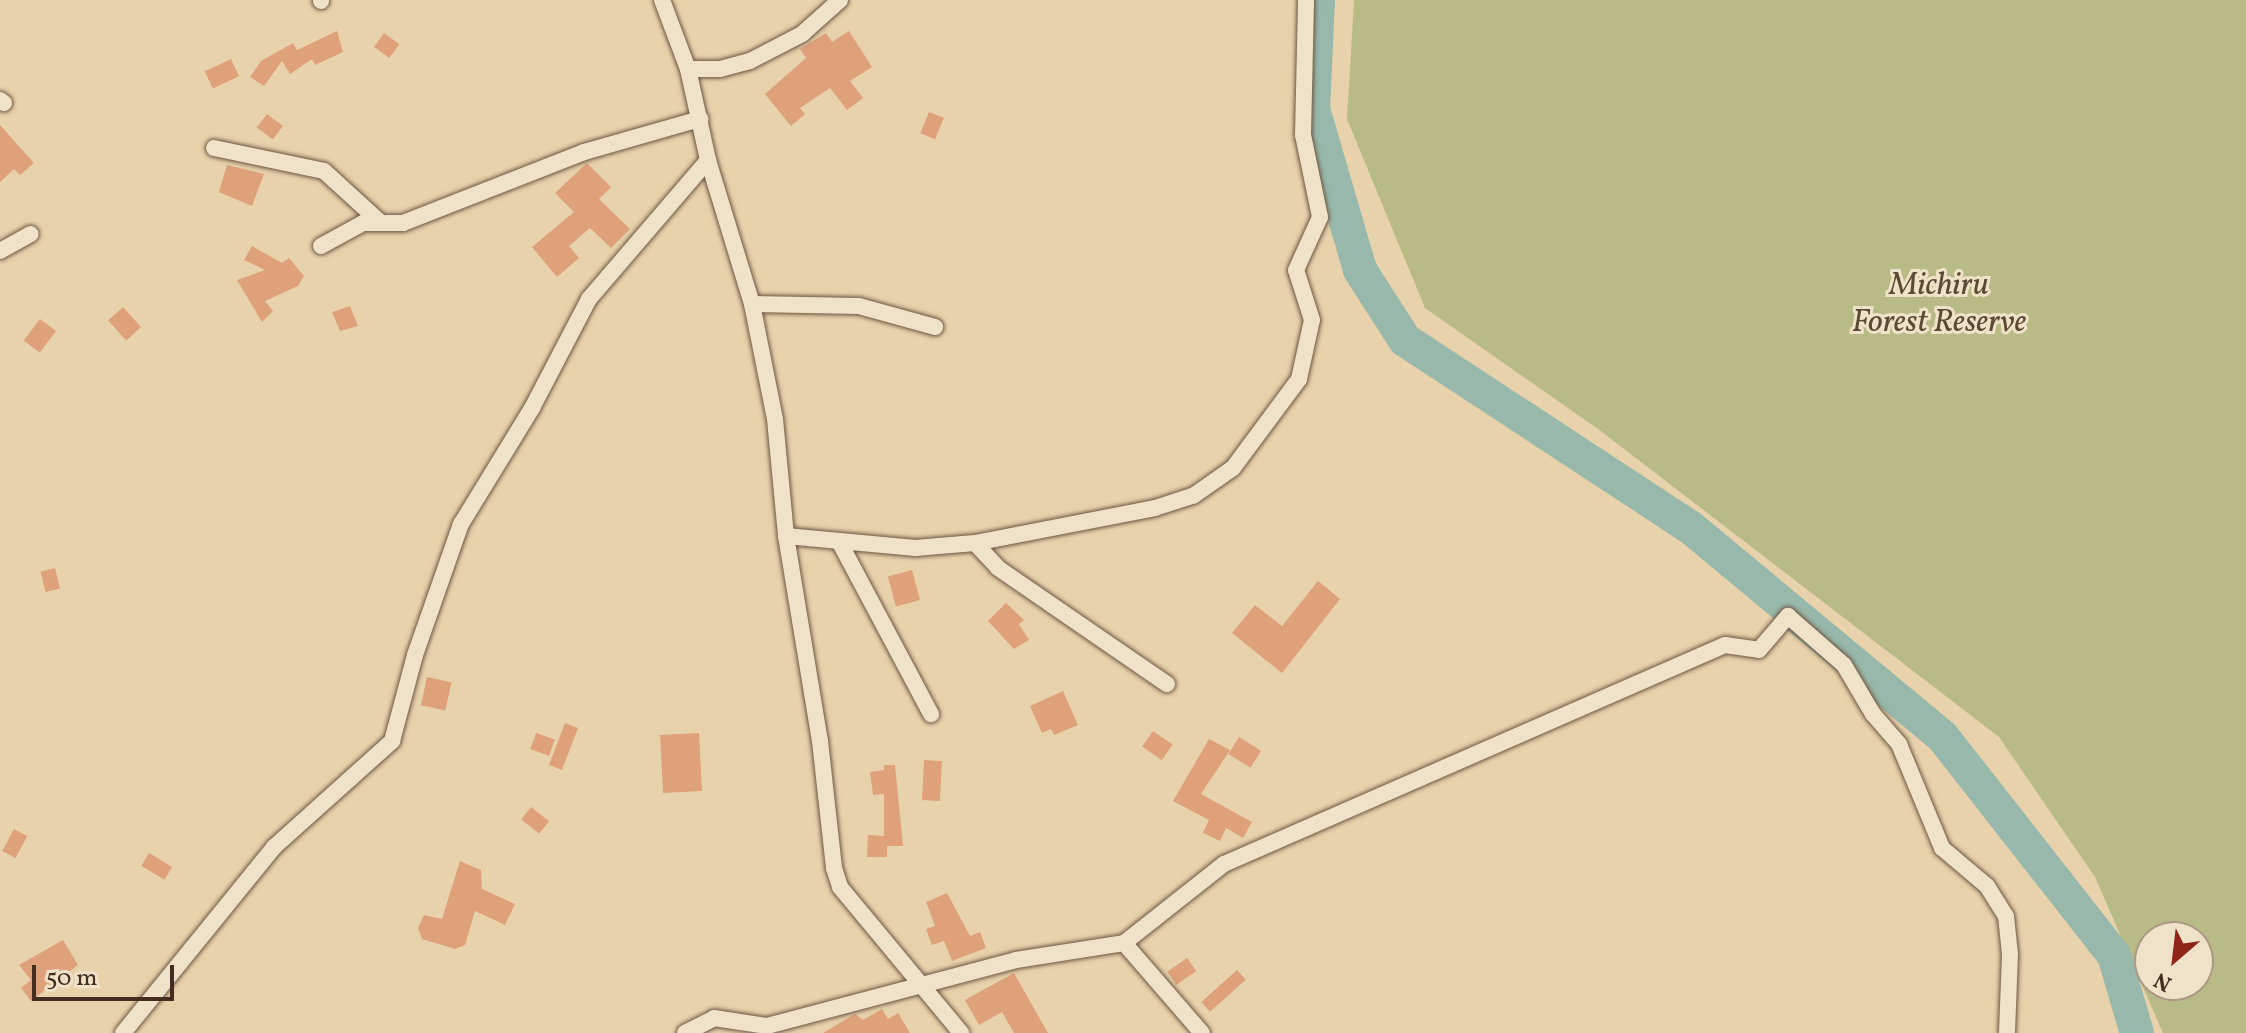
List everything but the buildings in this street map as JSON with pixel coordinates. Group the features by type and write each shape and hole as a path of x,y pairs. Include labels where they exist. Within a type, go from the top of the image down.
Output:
{"street":[{"path":"662,0 688,69 708,160 752,304 775,419 786,536 820,741 834,868 840,887 961,1033"},
{"path":"688,69 720,69 750,61 802,34 840,0"},
{"path":"786,536 915,548 975,543 1082,525 1193,496 1233,468 1299,379 1312,320 1296,270 1320,217 1303,135 1306,0"},
{"path":"321,246 363,223 403,223 584,152 700,119"},
{"path":"214,148 324,171 379,221"},
{"path":"123,1033 224,902 274,847 392,741 415,655 461,524 532,408 589,299 708,160"},
{"path":"0,251 31,234"},
{"path":"752,304 859,306 935,327"},
{"path":"840,543 931,714"},
{"path":"975,543 998,568 1167,684"},
{"path":"685,1033 714,1018 767,1026 1016,960 1124,943 1224,864 1725,645 1759,650 1788,616 1844,665 1899,744 1942,848 1987,886 2006,916 2010,954 2007,1033"},
{"path":"1124,943 1202,1033"}],"green space":[{"name":"Michiru Forest Reserve","path":"1354,0 2246,0 2246,1033 2163,1033 2149,1001 2214,1001 2214,921 2134,921 2134,966 2095,877 1999,737 1598,429 1425,308 1347,119"}],"waterway":[{"path":"1318,0 1313,109 1360,270 1405,340 1690,527 1942,736 2114,955 2137,1033"}]}
